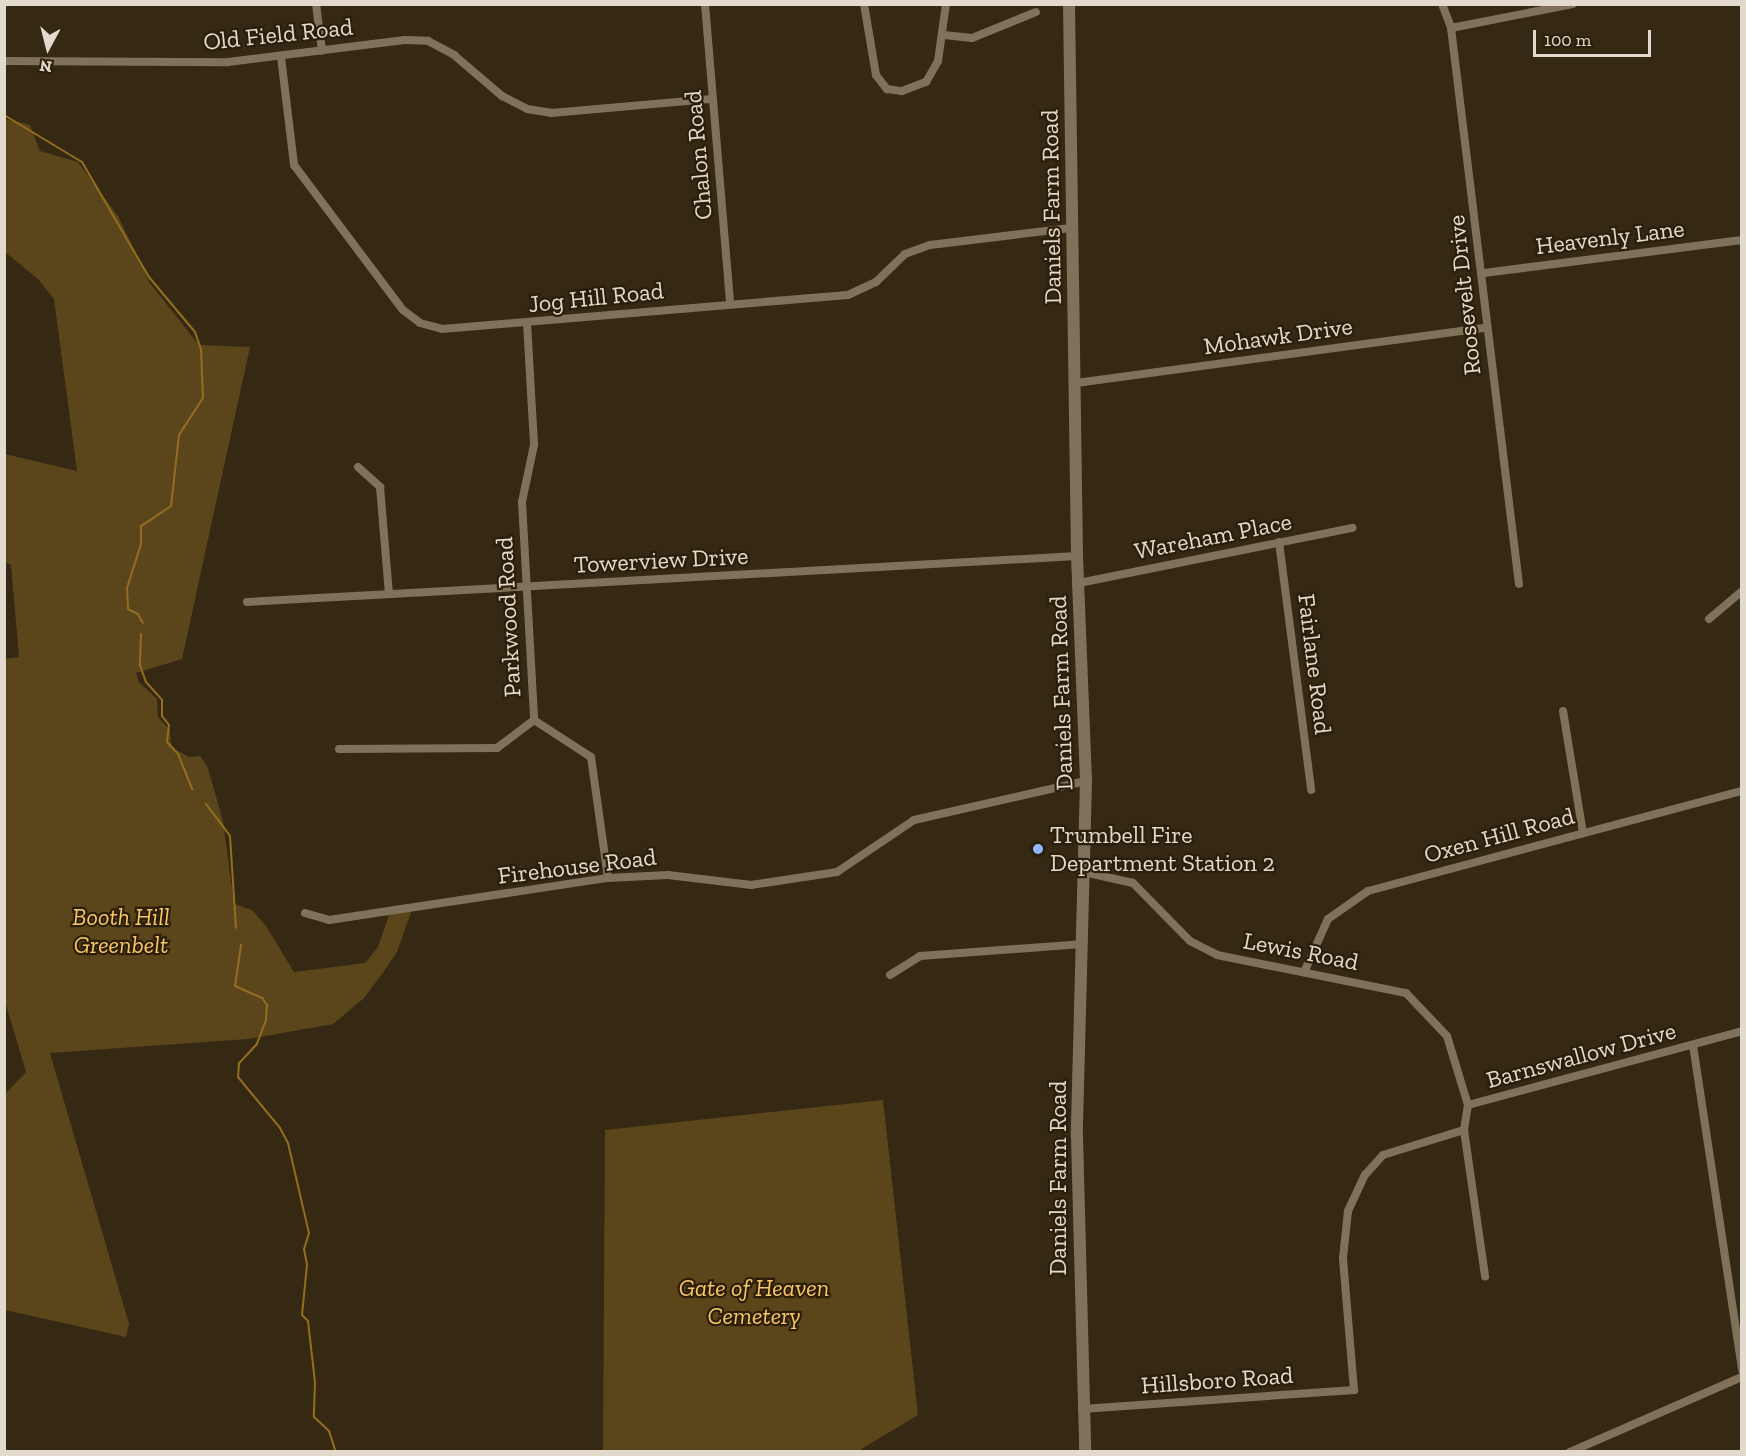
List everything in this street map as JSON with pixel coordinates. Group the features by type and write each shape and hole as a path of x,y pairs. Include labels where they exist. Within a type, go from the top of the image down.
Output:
{"main road":[{"name":"Daniels Farm Road","path":"1069,4 1077,555 1086,782 1077,1136 1082,1409 1085,1452"}],"street":[{"path":"316,4 322,51"},
{"name":"Chalon Road","path":"705,4 730,303"},
{"path":"864,4 876,75 887,89 902,91 926,82 938,62 944,35 946,4"},
{"name":"Roosevelt Drive","path":"1442,4 1452,28 1484,273 1485,328 1519,584"},
{"path":"1452,28 1573,4"},
{"path":"944,35 972,38 1036,12"},
{"name":"Old Field Road","path":"4,62 228,62 405,40 428,41 454,55 502,96 527,109 551,113 712,99"},
{"name":"Jog Hill Road","path":"281,57 294,165 403,310 420,323 442,329 730,303 848,295 876,282 905,255 930,245 1071,228"},
{"name":"Heavenly Lane","path":"1484,273 1742,240"},
{"name":"Parkwood Road","path":"527,323 535,410 534,445 522,502 534,720 591,757 608,878"},
{"name":"Mohawk Drive","path":"1076,383 1485,328"},
{"path":"358,467 380,487 389,594"},
{"name":"Wareham Place","path":"1079,583 1353,528"},
{"name":"Fairlane Road","path":"1279,542 1311,790"},
{"name":"Towerview Drive","path":"247,602 1077,555"},
{"path":"1709,619 1742,591"},
{"path":"1563,711 1583,833"},
{"path":"339,749 497,748 534,720"},
{"name":"Firehouse Road","path":"305,913 329,920 608,878 668,875 751,885 837,872 914,820 1086,782"},
{"name":"Oxen Hill Road","path":"1305,970 1328,919 1368,891 1742,791"},
{"name":"Lewis Road","path":"1084,872 1132,883 1190,941 1204,949 1406,993 1447,1036 1468,1105"},
{"path":"890,975 920,956 1082,944"},
{"name":"Barnswallow Drive","path":"1464,1130 1468,1105 1742,1031"},
{"path":"1693,1045 1742,1370"},
{"path":"1464,1130 1485,1276"},
{"name":"Hillsboro Road","path":"1082,1409 1354,1390 1343,1258 1348,1208 1365,1175 1383,1155 1464,1130"},
{"path":"1570,1452 1742,1377"}],"green space":[{"name":"Booth Hill Greenbelt","path":"5,119 30,125 40,151 78,162 118,216 150,283 199,345 250,347 182,659 136,673 139,682 157,699 158,717 170,730 171,747 189,757 200,756 208,768 223,821 234,904 252,910 266,926 294,972 365,963 378,947 392,906 414,904 397,952 364,998 333,1024 248,1039 50,1053 129,1324 126,1337 5,1310 4,1095 26,1072 4,998 4,659 19,657 11,565 5,562 5,454 77,471 54,299 38,279 5,252"},
{"name":"Gate of Heaven Cemetery","path":"883,1100 918,1415 858,1451 603,1451 605,1130"}],"waterway":[{"path":"4,115 82,162 149,277 195,332 201,349 203,398 179,435 171,506 141,526 141,544 127,588 128,609 138,614 143,623"},
{"path":"141,634 140,665 146,682 162,700 162,716 169,725 167,742 178,754 192,789"},
{"path":"206,804 230,836 236,928"},
{"path":"241,945 235,986 262,998 267,1005 266,1020 257,1044 239,1063 238,1077 280,1128 288,1143 309,1233 304,1249 307,1265 302,1315 308,1321 315,1382 314,1417 329,1431 336,1452"}],"place":[{"name":"Trumbell Fire Department Station 2","path":"1038,849"}]}
